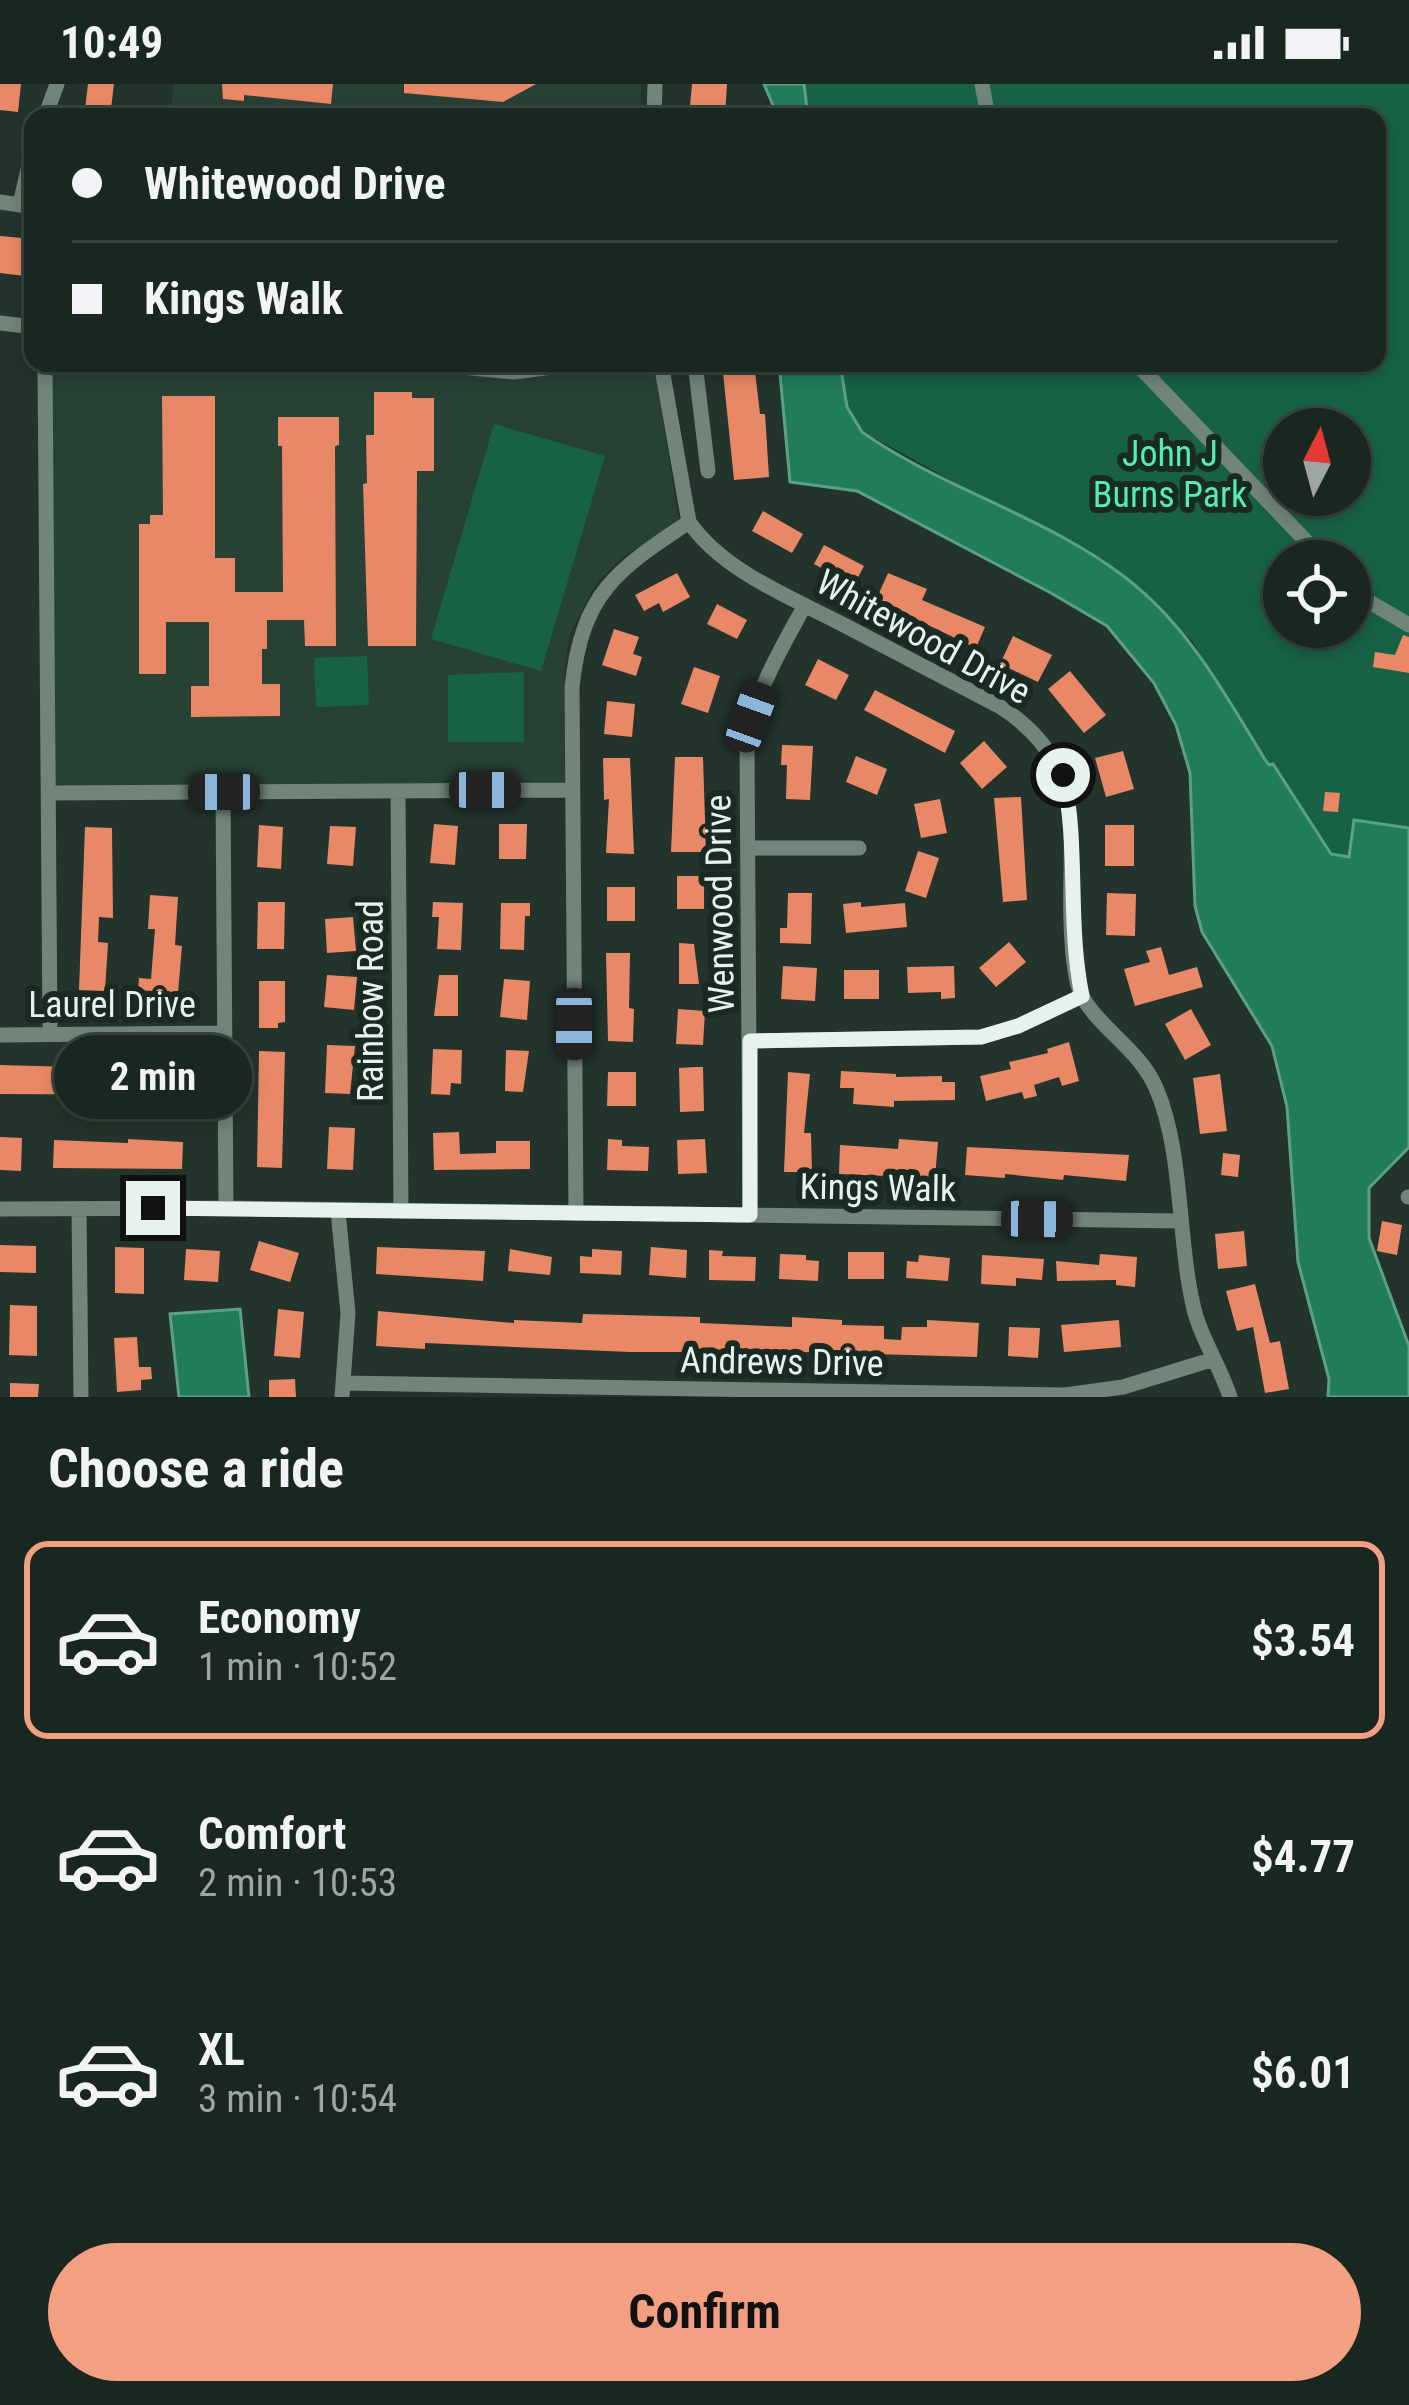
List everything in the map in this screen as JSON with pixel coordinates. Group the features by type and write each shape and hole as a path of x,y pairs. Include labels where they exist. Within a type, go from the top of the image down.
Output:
{"street":[{"path":"46,372 50,1034"},
{"path":"576,1212 572,687 582,629 612,579 689,522 663,372"},
{"path":"696,372 708,471"},
{"path":"1145,372 1305,540"},
{"name":"Whitewood Drive","path":"689,522 721,557 999,706 1048,746 1063,775 1071,810 1071,927 1082,996"},
{"path":"1371,604 1409,625"},
{"name":"Wenwood Drive","path":"750,1215 747,747 751,717 764,682 806,605"},
{"path":"49,793 572,790"},
{"name":"Rainbow Road","path":"398,791 401,1210"},
{"path":"224,792 226,1208"},
{"path":"748,848 859,848"},
{"path":"750,1041 981,1037 1018,1026 1082,996 1135,1055 1156,1087 1195,1315 1230,1397"},
{"name":"Laurel Drive","path":"0,1035 225,1033"},
{"name":"Kings Walk","path":"0,1209 1180,1221"},
{"path":"79,1209 81,1397"},
{"path":"338,1211 348,1313 342,1390"},
{"name":"Andrews Drive","path":"342,1390 1065,1395 1123,1387 1214,1359"}],"shaded area":[{"path":"173,84 641,84 641,108 171,108"},
{"path":"764,84 804,84 807,108 774,108"},
{"path":"49,372 460,372 521,378 574,372 655,372 679,522 625,556 597,582 569,636 564,681 565,785 52,790"},
{"path":"780,372 841,372 847,407 862,432 926,470 1063,537 1148,597 1203,661 1331,854 1349,857 1354,820 1409,828 1409,1147 1369,1188 1369,1238 1409,1346 1409,1397 1328,1397 1329,1379 1298,1262 1287,1107 1272,1046 1202,932 1195,906 1190,773 1176,725 1154,683 1107,626 1051,593 857,491 790,482"},
{"path":"240,1309 249,1397 179,1397 170,1314"}],"green space":[{"name":"John J Burns Park","path":"804,84 1409,84 1409,828 1355,821 1349,857 1331,854 1274,764 1269,766 1192,641 1128,579 862,431 847,407 841,372 1386,372 1386,108 807,108"},
{"path":"494,424 605,456 541,671 431,639"},
{"path":"367,656 369,705 316,707 314,658"},
{"path":"524,672 524,742 448,742 448,675"}],"building":[{"path":"0,84 21,84 18,112 0,110"},
{"path":"88,84 114,84 111,108 85,108"},
{"path":"222,84 333,84 331,104 244,95 244,101 223,99"},
{"path":"404,84 536,84 503,102 404,93"},
{"path":"692,84 727,84 726,108 690,108"},
{"path":"0,236 24,238 24,276 0,273"},
{"path":"723,372 755,372 760,414 765,414 769,477 734,480"},
{"path":"374,392 412,392 412,398 434,398 434,471 417,471 416,646 368,646 363,484 367,483 366,435 374,435"},
{"path":"162,396 215,396 215,558 235,558 235,592 283,592 278,417 339,417 339,445 335,446 336,646 305,646 304,620 267,620 262,684 280,684 280,716 191,717 191,686 209,686 209,622 166,622 166,674 139,674 139,524 150,524 150,515 163,515"},
{"path":"763,511 803,534 792,553 752,531"},
{"path":"824,545 864,566 854,585 814,564"},
{"path":"677,573 690,597 663,612 659,603 644,611 635,595"},
{"path":"888,573 927,589 922,600 985,627 976,648 876,600"},
{"path":"717,604 747,620 737,639 707,624"},
{"path":"614,629 639,637 633,654 642,657 636,676 602,665"},
{"path":"1403,635 1409,637 1409,673 1373,667 1375,652 1395,655"},
{"path":"1013,636 1052,655 1038,682 1000,664"},
{"path":"818,659 849,675 836,700 805,685"},
{"path":"694,667 720,676 708,713 681,704"},
{"path":"1070,671 1106,715 1084,733 1048,689"},
{"path":"875,690 955,731 945,753 864,710"},
{"path":"607,701 635,704 632,737 604,734"},
{"path":"984,741 1007,767 982,789 960,763"},
{"path":"782,745 813,746 810,800 786,799"},
{"path":"1123,751 1134,789 1106,797 1095,758"},
{"path":"856,756 887,769 877,795 846,782"},
{"path":"675,757 703,757 706,852 671,852"},
{"path":"603,758 630,758 634,854 606,853 609,799 604,800"},
{"path":"1325,792 1340,793 1338,812 1323,811"},
{"path":"1021,797 1027,900 1003,902 994,798"},
{"path":"940,799 947,833 921,838 914,804"},
{"path":"434,824 458,826 455,865 430,863"},
{"path":"499,824 527,824 526,859 499,859"},
{"path":"259,825 283,827 281,869 257,867"},
{"path":"1105,825 1134,825 1134,866 1105,866"},
{"path":"330,826 356,827 353,866 327,864"},
{"path":"85,827 112,828 113,918 99,917 98,942 108,943 105,991 79,990"},
{"path":"918,851 939,858 926,898 905,891"},
{"path":"677,876 704,876 704,909 677,909"},
{"path":"607,887 635,887 635,921 607,921"},
{"path":"788,893 812,893 811,944 780,943 780,928 787,928"},
{"path":"1107,893 1136,894 1135,936 1106,935"},
{"path":"150,895 178,897 175,945 182,946 178,993 138,990 139,978 151,979 155,929 148,929"},
{"path":"258,902 285,902 284,949 257,949"},
{"path":"433,902 463,903 461,950 437,949 439,917 432,917"},
{"path":"861,902 861,907 905,903 907,927 846,933 843,904"},
{"path":"501,903 530,903 524,950 500,949"},
{"path":"353,917 356,951 327,953 325,919"},
{"path":"1009,942 1026,962 996,987 979,968"},
{"path":"679,943 694,944 699,984 679,984"},
{"path":"1161,947 1169,975 1197,967 1203,987 1135,1006 1124,969 1150,962 1146,951"},
{"path":"606,953 630,953 633,1042 608,1041"},
{"path":"783,966 817,968 815,1001 781,999"},
{"path":"954,966 955,998 941,999 941,992 908,993 907,967"},
{"path":"844,970 879,970 879,999 844,999"},
{"path":"327,975 357,977 354,1010 324,1007"},
{"path":"439,975 458,975 458,1016 434,1016"},
{"path":"504,979 530,981 527,1020 500,1017"},
{"path":"259,981 285,981 285,1022 278,1023 278,1028 259,1028"},
{"path":"678,1009 705,1011 703,1045 676,1044"},
{"path":"1191,1009 1211,1045 1185,1060 1165,1024"},
{"path":"1069,1042 1079,1081 1062,1086 1059,1077 1034,1085 1037,1096 1024,1099 1022,1092 986,1101 980,1076 1011,1069 1009,1062 1048,1053 1047,1049"},
{"path":"327,1045 355,1046 350,1094 325,1093"},
{"path":"433,1049 462,1050 461,1084 451,1083 450,1095 431,1094"},
{"path":"506,1050 529,1051 523,1092 505,1091"},
{"path":"259,1051 285,1052 282,1168 257,1167"},
{"path":"0,1065 185,1070 185,1095 0,1094"},
{"path":"703,1067 704,1111 680,1112 679,1068"},
{"path":"841,1071 942,1076 942,1082 955,1082 955,1100 894,1101 894,1107 853,1104 854,1088 840,1088"},
{"path":"608,1072 636,1072 636,1106 607,1106"},
{"path":"788,1072 810,1074 804,1133 811,1133 812,1172 784,1172"},
{"path":"1220,1074 1227,1131 1200,1134 1193,1078"},
{"path":"329,1127 355,1128 353,1170 327,1169"},
{"path":"459,1132 460,1154 496,1153 496,1141 530,1141 530,1169 434,1170 433,1133"},
{"path":"0,1137 22,1138 21,1171 0,1170"},
{"path":"128,1139 183,1142 182,1169 53,1168 54,1140 128,1143"},
{"path":"608,1139 622,1140 622,1146 649,1147 648,1171 607,1170"},
{"path":"705,1139 707,1173 678,1174 677,1140"},
{"path":"899,1139 938,1142 935,1178 839,1174 840,1145 898,1149"},
{"path":"967,1147 1129,1155 1126,1181 1064,1175 1063,1180 965,1175"},
{"path":"1223,1153 1240,1155 1238,1177 1221,1175"},
{"path":"1382,1221 1402,1225 1397,1255 1377,1251"},
{"path":"1244,1231 1247,1266 1218,1269 1215,1234"},
{"path":"259,1241 299,1253 290,1282 250,1270"},
{"path":"0,1245 36,1246 36,1273 0,1272"},
{"path":"115,1247 144,1248 144,1294 115,1293"},
{"path":"377,1247 485,1251 483,1281 376,1274"},
{"path":"651,1247 687,1250 686,1278 649,1275"},
{"path":"186,1249 220,1251 218,1282 184,1280"},
{"path":"510,1249 552,1257 550,1275 508,1271"},
{"path":"592,1249 622,1251 621,1275 580,1273 580,1256 592,1257"},
{"path":"709,1250 723,1251 722,1256 756,1257 755,1281 709,1280"},
{"path":"848,1252 884,1252 884,1279 848,1279"},
{"path":"780,1254 806,1255 806,1260 819,1261 818,1281 779,1279"},
{"path":"1100,1254 1137,1257 1135,1287 1116,1285 1116,1280 1057,1281 1056,1261 1099,1265"},
{"path":"919,1255 950,1258 948,1281 906,1278 907,1261 918,1262"},
{"path":"982,1255 1044,1259 1042,1280 1016,1278 1016,1286 981,1284"},
{"path":"1255,1284 1270,1343 1280,1341 1289,1389 1265,1393 1253,1327 1237,1331 1226,1291"},
{"path":"10,1305 37,1306 37,1356 9,1355"},
{"path":"278,1309 304,1312 300,1358 274,1356"},
{"path":"378,1311 514,1323 582,1323 583,1314 700,1317 700,1323 792,1327 792,1317 884,1326 884,1339 901,1340 902,1327 927,1327 927,1320 979,1323 977,1357 699,1349 630,1352 425,1343 425,1349 376,1346"},
{"path":"1119,1320 1121,1347 1064,1352 1061,1325"},
{"path":"1009,1327 1040,1328 1038,1358 1008,1356"},
{"path":"137,1337 139,1367 151,1367 152,1379 141,1380 141,1390 117,1392 114,1338"},
{"path":"295,1379 296,1397 269,1397 269,1380"},
{"path":"10,1383 39,1384 38,1397 10,1397"}],"route":[{"path":"153,1208 750,1215 750,1041 981,1037 1018,1026 1082,996 1073,953 1071,810 1063,775"}]}
